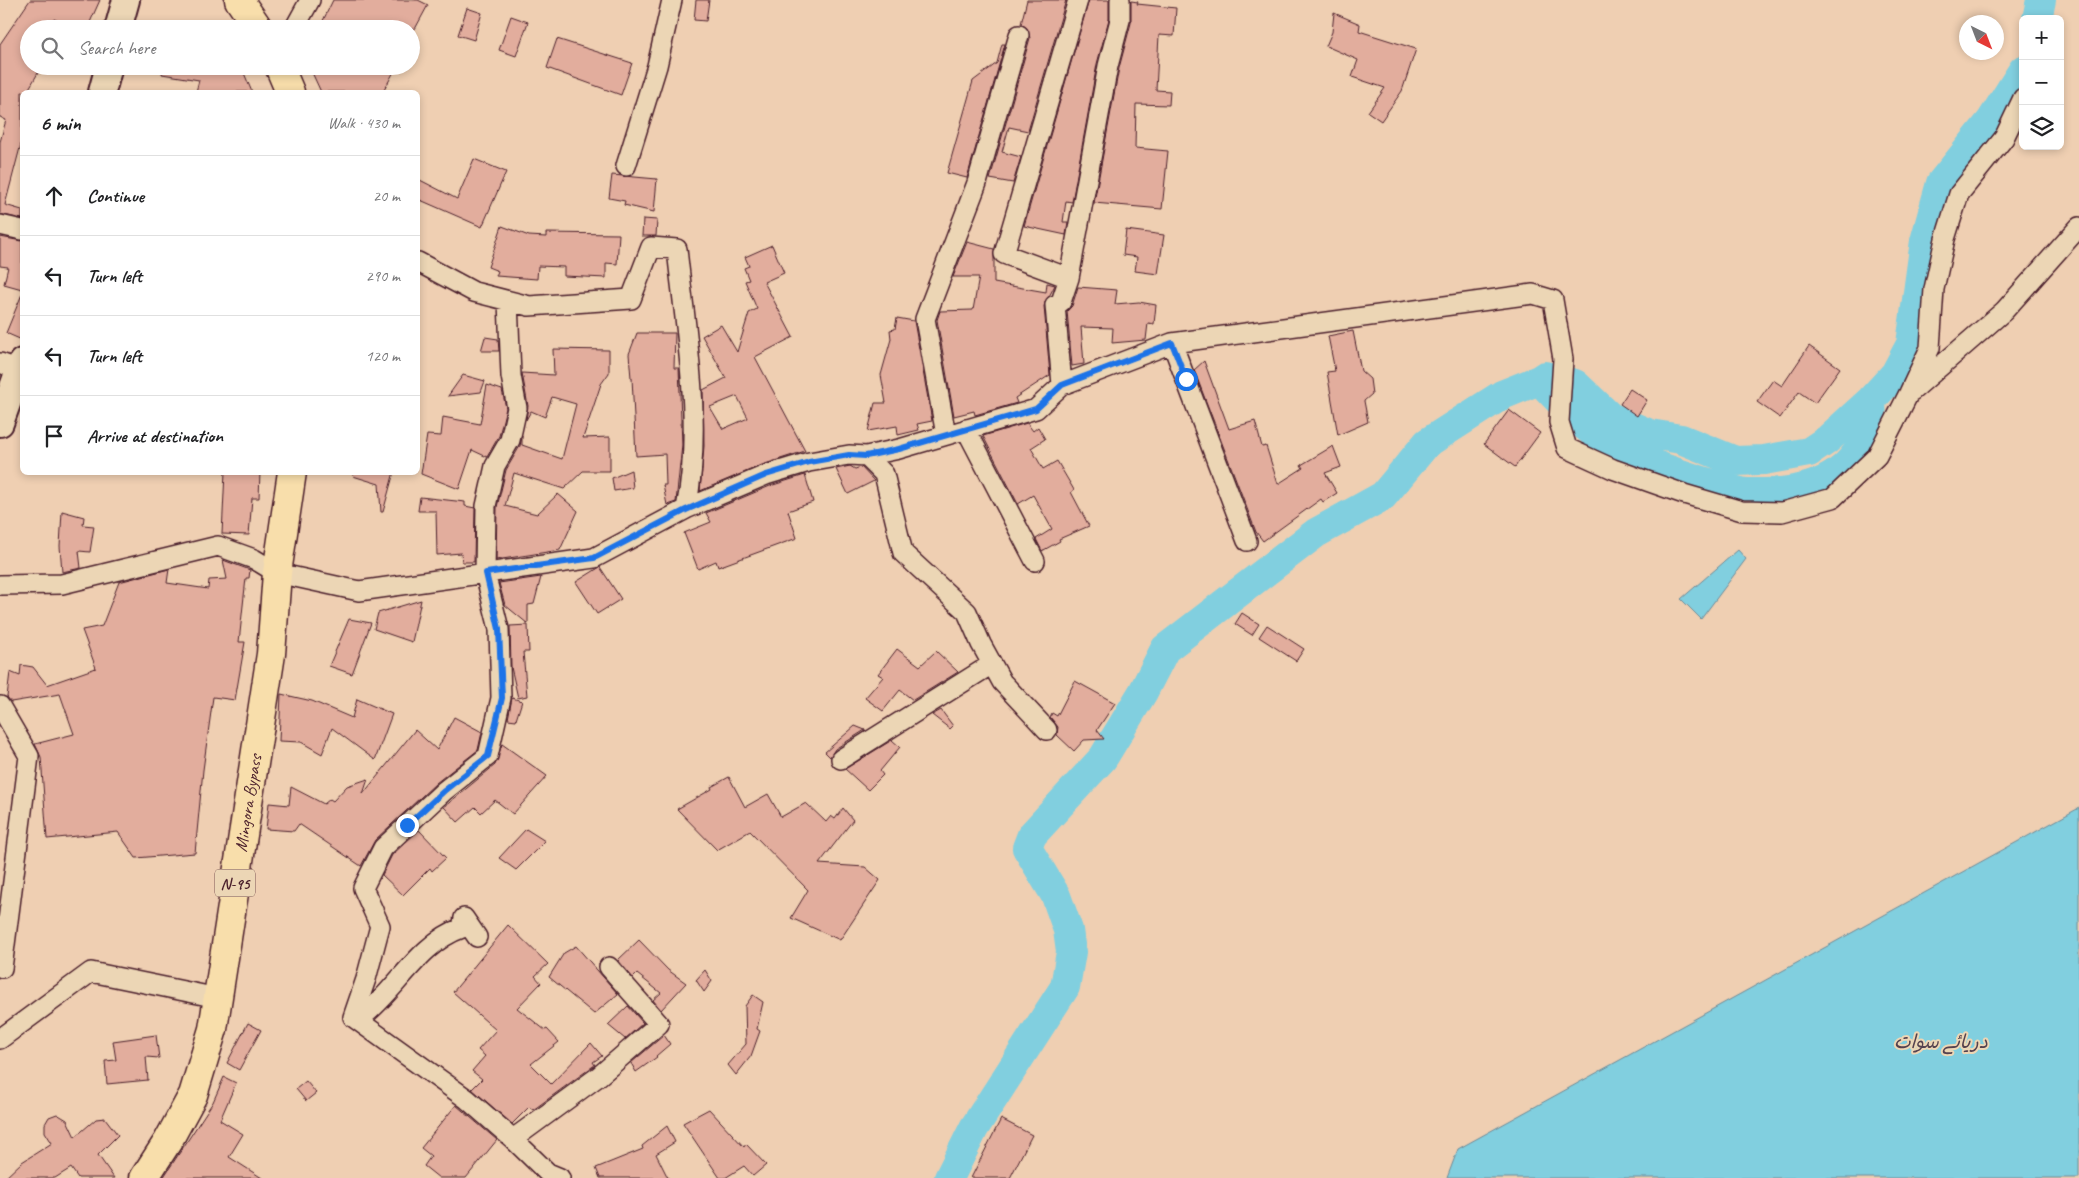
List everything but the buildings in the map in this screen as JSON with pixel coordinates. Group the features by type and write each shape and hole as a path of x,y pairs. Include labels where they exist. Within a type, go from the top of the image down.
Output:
{"highway":[{"path":"239,0 253,20"},
{"path":"283,75 289,90"},
{"name":"Mingora Bypass","path":"144,1178 168,1141 193,1095 213,1029 270,654 277,573 292,475"}],"main road":[{"path":"120,20 126,0"},
{"path":"103,90 107,75"},
{"path":"0,423 14,365"}],"street":[{"path":"299,20 310,0"},
{"path":"626,166 657,66 672,0"},
{"path":"1069,278 1004,254 1078,0"},
{"path":"1062,385 1058,326 1054,315 1055,305 1061,302 1069,278 1108,66 1120,20 1120,0"},
{"path":"946,435 925,319 977,183 1019,35"},
{"path":"0,584 62,584 218,546 254,559 277,573 358,591 594,558 686,510 766,475 809,462 849,455 866,456 966,430 1036,409 1062,385 1172,343 1533,294 1553,300 1564,359 1559,422 1567,448 1613,468 1684,494 1742,511 1782,512 1833,498 1878,456 1910,393 1930,348 1934,289 1945,239 1959,194 2004,138 2020,105"},
{"path":"0,225 20,230"},
{"path":"1910,393 2004,311 2079,227"},
{"path":"420,263 474,292 529,306 631,299 651,247 677,249 692,409 694,463 686,510"},
{"path":"508,301 511,376 518,408 510,440 496,466 486,506 486,573 499,629 502,698 488,756 444,791 383,848 362,888 380,926 354,1017 467,1099 513,1138 548,1173 560,1178"},
{"path":"1172,343 1247,540"},
{"path":"966,430 1035,561"},
{"path":"866,456 884,474 903,553 967,612 1002,682 1047,730"},
{"path":"841,759 992,664"},
{"path":"0,706 29,756 2,968"},
{"path":"362,1017 379,1004 418,957 451,932 462,928 464,918 477,937"},
{"path":"513,1138 599,1076 659,1024 609,967"},
{"path":"0,1038 92,972 218,998"}],"water":[{"path":"1738,550 1746,559 1701,619 1681,599"},
{"name":"دریائے سوات","path":"2079,808 2079,1178 1447,1178 1458,1149"}],"waterway":[{"path":"2038,15 2041,0"},
{"path":"949,1178 974,1128 1065,987 1071,952 1068,930 1056,896 1027,848 1032,835 1103,758 1143,692 1165,649 1316,533 1383,496 1427,443 1502,395 1539,380 1576,418 1608,443 1643,460 1681,474 1748,493 1791,491 1805,488 1831,477 1852,459 1867,438 1872,418 1871,400 1895,374 1911,344 1925,241 1941,183 1991,121 2019,76"},
{"path":"1539,380 1545,376 1575,384 1610,417 1650,434 1681,439 1735,461 1764,460 1809,452 1827,440 1871,400"}],"route":[{"path":"407,825 444,791 488,756 502,698 499,629 486,573 594,558 686,510 766,475 809,462 849,455 866,456 899,449 1036,409 1062,385 1172,343 1186,379"}]}
